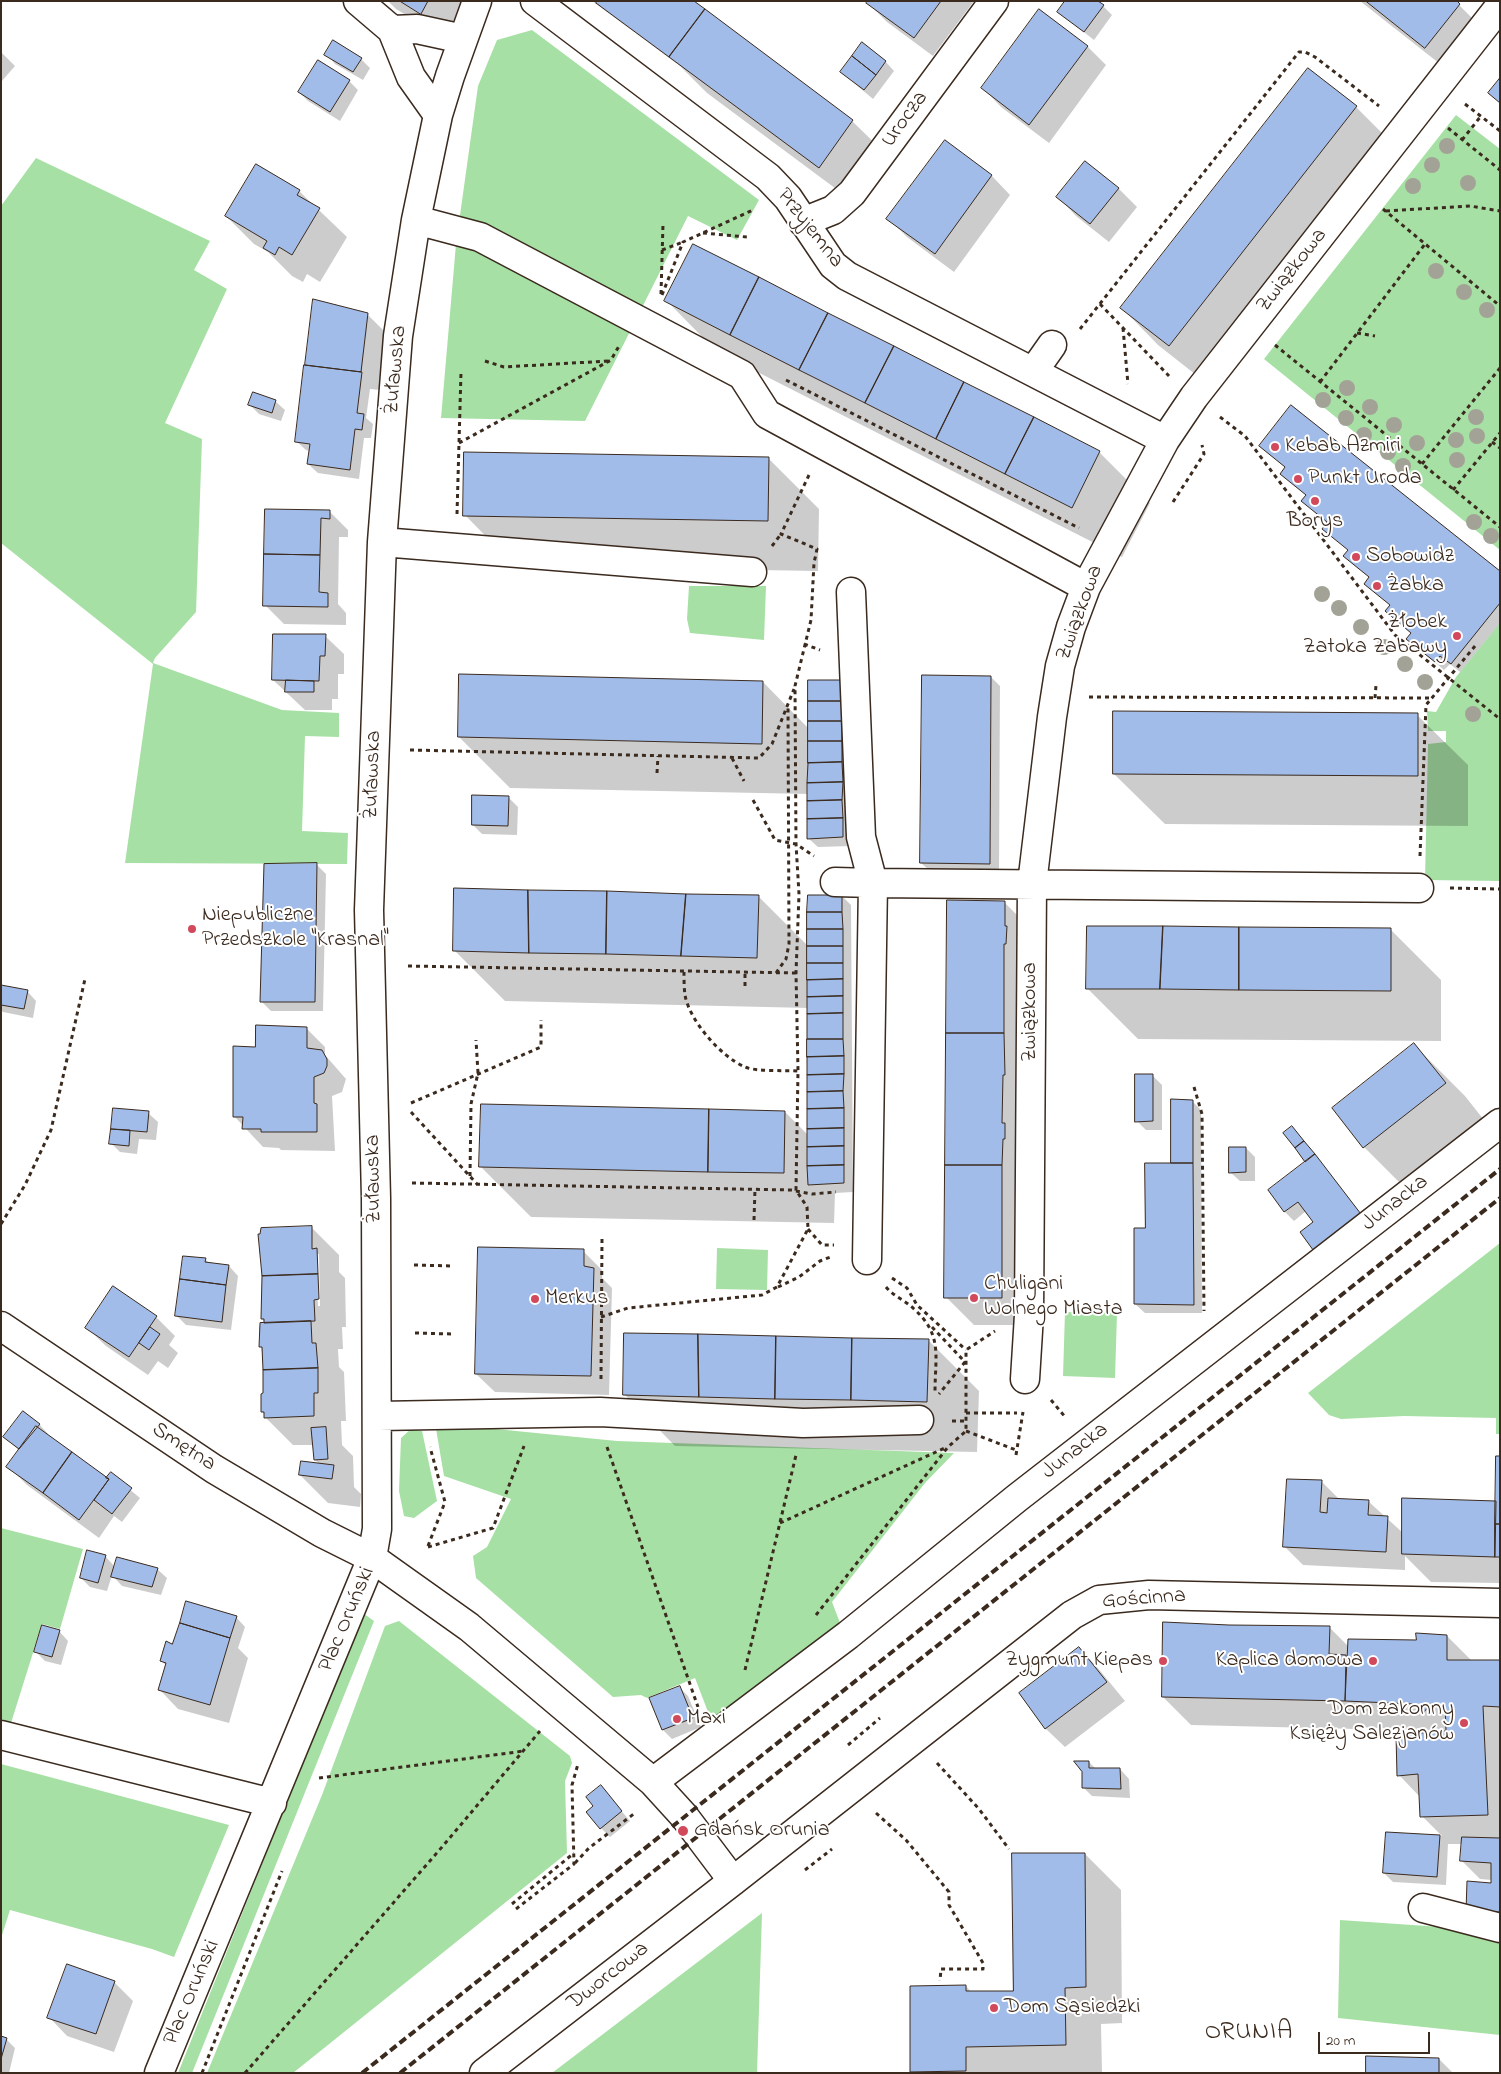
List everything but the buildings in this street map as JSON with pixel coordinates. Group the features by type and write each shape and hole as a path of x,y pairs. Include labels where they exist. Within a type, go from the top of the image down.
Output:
{"street":[{"path":"358,1 392,30 411,77 438,116"},
{"name":"Żuławska","path":"372,1558 377,1529 379,1416 369,910 382,542 398,336 416,220 438,116 463,39 478,1"},
{"name":"Przyjemna","path":"534,1 768,177 788,198 833,265 847,276 1165,440"},
{"name":"Urocza","path":"803,222 833,210 852,193 994,1"},
{"name":"Związkowa","path":"1025,1379 1029,1315 1032,884 1060,666 1071,627 1086,586 1165,440 1194,397 1500,6"},
{"path":"392,30 417,29 463,39"},
{"path":"416,220 480,237 742,375 766,414 1086,586"},
{"path":"1033,372 1064,340"},
{"path":"382,542 752,572"},
{"path":"850,592 861,837 873,882 867,1260"},
{"path":"835,882 1419,888"},
{"name":"Junacka","path":"654,1782 848,1635 1086,1445 1500,1123"},
{"name":"Smętna","path":"1,1326 214,1469 322,1533 372,1558"},
{"path":"379,1416 600,1412 803,1424 919,1420"},
{"name":"Plac Oruński","path":"159,2073 372,1558 469,1627 654,1782 684,1816 733,1881"},
{"name":"Gościnna","path":"733,1881 1072,1615 1099,1600 1149,1595 1500,1603"},
{"path":"1,1735 272,1803"},
{"name":"Dworcowa","path":"484,2073 733,1881"},
{"path":"1423,1908 1500,1928"}],"path":[{"path":"1064,340 1100,304 1299,52 1305,52 1316,57 1384,110"},
{"path":"1459,99 1500,131"},
{"path":"1462,140 1481,116"},
{"path":"1450,130 1500,170"},
{"path":"662,250 684,242 766,204 788,198"},
{"path":"1378,205 1500,306"},
{"path":"1386,211 1470,206 1500,211"},
{"path":"663,224 661,297 684,242"},
{"path":"702,233 747,237"},
{"path":"1320,382 1425,244"},
{"path":"1100,304 1174,382"},
{"path":"459,443 612,360 634,318"},
{"path":"1123,328 1128,387"},
{"path":"1357,334 1376,336"},
{"path":"1271,342 1500,527"},
{"path":"484,361 504,368 612,360"},
{"path":"1422,464 1500,368"},
{"path":"456,548 461,372"},
{"path":"778,376 1077,527"},
{"path":"1215,413 1245,436 1395,635 1500,719"},
{"path":"1453,490 1500,433"},
{"path":"1170,507 1204,454 1201,441"},
{"path":"1492,442 1500,448"},
{"path":"410,750 759,758 772,744 795,686 811,620 814,563 817,549 781,534 822,445"},
{"path":"1474,646 1426,705 1419,888 1500,889"},
{"path":"1375,698 1376,685"},
{"path":"601,1317 636,1307 762,1295 777,1287 808,1229 807,1207 796,1190 798,1071 796,973 799,894 796,844 795,686"},
{"path":"1087,706 1090,688"},
{"path":"1088,696 1431,698"},
{"path":"776,974 786,959 789,944 788,703"},
{"path":"656,773 658,756"},
{"path":"732,758 744,781"},
{"path":"753,800 774,840 796,844"},
{"path":"408,966 745,974 796,973"},
{"path":"684,972 685,996 693,1015 710,1040 728,1057 746,1068 798,1071"},
{"path":"745,974 745,987"},
{"path":"1,1224 25,1185 51,1130 85,979"},
{"path":"411,1102 540,1047 541,1020"},
{"path":"470,1176 471,1104 478,1074 476,1040"},
{"path":"1194,1087 1202,1114 1204,1317"},
{"path":"411,1112 477,1184"},
{"path":"412,1183 796,1190 812,1194 823,1192"},
{"path":"754,1220 755,1189"},
{"path":"808,1229 822,1245"},
{"path":"602,1239 600,1412 604,1439 709,1739"},
{"path":"867,1260 890,1292 912,1307 930,1324 964,1362"},
{"path":"414,1265 453,1266"},
{"path":"930,1324 935,1340 935,1400 964,1362"},
{"path":"810,1621 948,1447 966,1431 964,1362 966,1350 1003,1325"},
{"path":"944,1329 966,1350"},
{"path":"415,1333 452,1334"},
{"path":"1025,1379 1054,1403 1086,1445"},
{"path":"422,1415 445,1502 428,1547 493,1528 536,1412"},
{"path":"966,1413 1023,1413"},
{"path":"960,1421 966,1421"},
{"path":"751,1671 744,1676 803,1424"},
{"path":"966,1431 1016,1450"},
{"path":"780,1523 948,1447"},
{"path":"245,2073 543,1727"},
{"path":"319,1778 524,1751"},
{"path":"574,1864 572,1785 580,1758"},
{"path":"937,1762 978,1809 1009,1849"},
{"path":"516,1909 574,1864 589,1848 637,1811"},
{"path":"876,1813 906,1840 949,1892 949,1904 983,1963 983,1968 941,1969 940,1982"},
{"path":"512,1904 574,1853"}],"green space":[{"path":"532,30 759,200 737,240 688,216 585,421 441,418 456,244 478,86 497,40"},
{"path":"1456,115 1500,149 1500,550 1264,359"},
{"path":"36,158 210,241 194,270 227,289 165,423 202,439 196,612 155,658 153,663 282,710 339,713 339,737 305,736 302,831 348,833 347,864 125,863 153,664 1,543 1,206"},
{"path":"689,586 766,586 764,640 690,633 687,619"},
{"path":"1500,623 1500,881 1425,880 1428,744 1446,742 1446,731 1428,731 1427,711 1436,712 1456,677"},
{"path":"1500,1243 1500,1434 1496,1434 1496,1418 1404,1416 1341,1419 1329,1415 1308,1393"},
{"path":"717,1248 768,1250 767,1290 716,1289"},
{"path":"1065,1312 1117,1313 1115,1378 1063,1376"},
{"path":"435,1423 617,1441 954,1453 925,1483 832,1602 842,1628 713,1725 695,1678 647,1698 641,1695 613,1697 476,1578 473,1556 487,1547 511,1499 444,1476"},
{"path":"411,1429 422,1431 437,1501 414,1518 404,1516 399,1491 401,1438"},
{"path":"1,1528 83,1549 60,1629 42,1624 11,1723 1,1720"},
{"path":"363,1613 374,1621 192,2073 178,2073"},
{"path":"399,1621 570,1756 572,1763 565,1781 567,1853 293,2073 207,2073 322,1795 385,1626"},
{"path":"1,1764 229,1825 174,1957 152,1949 10,1910 1,1938"},
{"path":"762,1913 757,2073 552,2073"},
{"path":"1340,1920 1441,1927 1500,1944 1500,2035 1338,2018"}],"railway":[{"path":"362,2073 1500,1169"},
{"path":"400,2073 1500,1198"}],"place":[{"name":"Kebab Azmiri","path":"1275,447"},
{"name":"Punkt Uroda","path":"1298,479"},
{"name":"Borys","path":"1315,501"},
{"name":"Sobowidz","path":"1356,557"},
{"name":"Żabka","path":"1377,586"},
{"name":"Żłobek Zatoka Zabawy","path":"1457,636"},
{"name":"Niepubliczne Przedszkole \"Krasnal\"","path":"192,929"},
{"name":"Chuligani Wolnego Miasta","path":"974,1298"},
{"name":"Merkus","path":"535,1299"},
{"name":"Zygmunt Kiepas","path":"1163,1661"},
{"name":"Kaplica domowa","path":"1373,1661"},
{"name":"Maxi","path":"677,1719"},
{"name":"Dom zakonny Księży Salezjanów","path":"1464,1723"},
{"name":"Gdańsk Orunia","path":"683,1831"},
{"name":"Dom Sąsiedzki","path":"994,2008"}],"district":[{"name":"ORUNIA","path":"1249,2034"}]}
